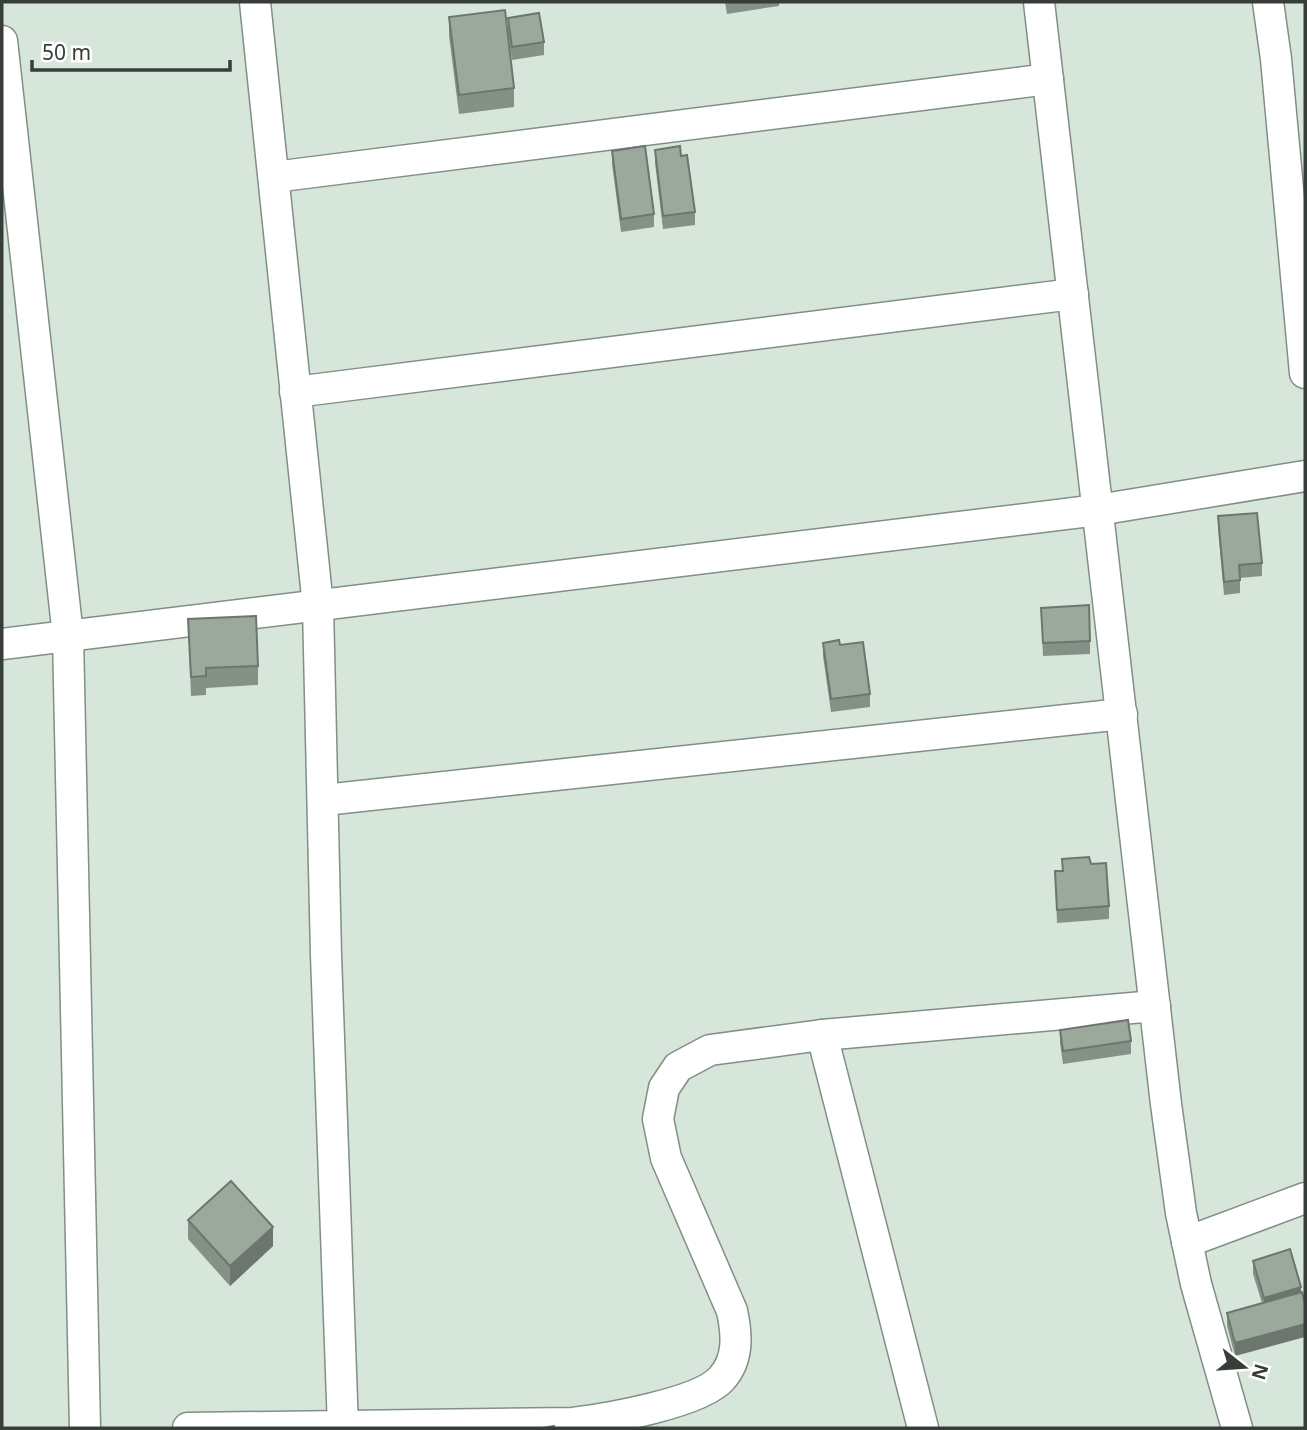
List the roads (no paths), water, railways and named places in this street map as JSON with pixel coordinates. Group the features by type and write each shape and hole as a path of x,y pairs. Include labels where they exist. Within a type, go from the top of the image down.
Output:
{"street":[{"path":"255,2 318,606 326,969 343,1426"},
{"path":"1039,2 1168,1117 1196,1284 1237,1428"},
{"path":"1268,2 1276,59 1305,373"},
{"path":"2,41 68,636 85,1428"},
{"path":"274,177 1048,79"},
{"path":"295,392 1073,294"},
{"path":"2,644 1098,510 1305,476"},
{"path":"324,800 1122,714"},
{"path":"188,1428 573,1423 625,1416 696,1394 722,1380 732,1361 738,1336 732,1311 666,1158 658,1119 664,1088 678,1067 710,1050 822,1035 1155,1006"},
{"path":"822,1035 923,1428"},
{"path":"1187,1242 1305,1198"}]}
